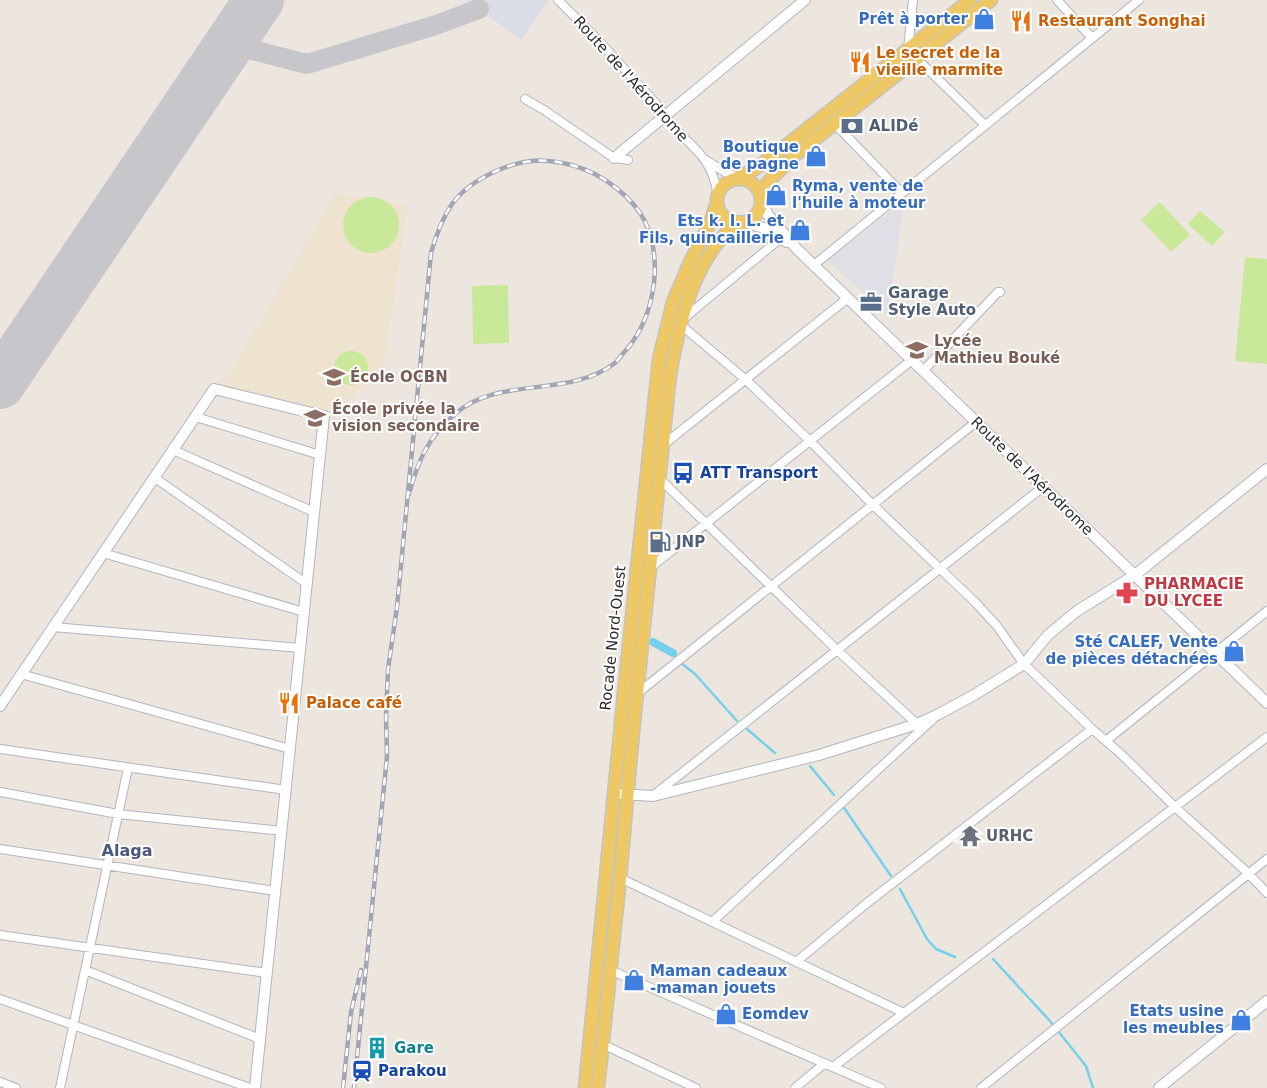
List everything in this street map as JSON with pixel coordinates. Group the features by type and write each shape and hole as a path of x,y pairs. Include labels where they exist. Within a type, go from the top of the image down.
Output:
{"main road":[{"path":"970,0 773,156 722,188 718,199 720,211 725,218 740,222 751,219 757,212 767,183 778,170 834,123 991,0"},
{"path":"738,179 755,186 761,200"},
{"name":"Rocade Nord-Ouest","path":"585,1088 659,359 673,302 690,262 710,223 718,199"},
{"name":"Rocade Nord-Ouest","path":"598,1088 668,388 676,342 688,300 709,255 719,240 740,222"}],"street":[{"name":"Route de l'Aérodrome","path":"558,0 598,40 660,108 664,118 704,159 738,179"},
{"path":"614,158 805,0"},
{"path":"913,0 908,50 985,125"},
{"path":"1057,0 1092,38"},
{"path":"814,265 1139,0"},
{"path":"525,99 614,158 628,160"},
{"path":"834,123 902,193"},
{"name":"Route de l'Aérodrome","path":"704,159 715,180 718,199"},
{"name":"Route de l'Aérodrome","path":"761,200 768,215 797,249 1267,703"},
{"name":"Route de l'Aérodrome","path":"740,222 764,228 797,249"},
{"path":"781,238 682,322 810,440 872,504 940,568 997,626 1024,664 1092,729 1107,740 1175,808 1249,874 1267,893"},
{"path":"923,371 1000,292"},
{"path":"663,445 848,298"},
{"path":"651,567 912,360"},
{"path":"0,706 214,389 324,416 255,1088"},
{"path":"196,417 320,455"},
{"path":"638,693 976,422"},
{"path":"173,450 314,512"},
{"path":"615,793 653,796 819,755 917,724 937,715 1024,664 1048,635 1077,611 1135,575 1267,469"},
{"path":"154,478 307,584"},
{"path":"660,479 837,650 917,724"},
{"path":"653,796 1043,487"},
{"path":"104,553 304,612"},
{"path":"1107,740 1267,611"},
{"path":"53,627 300,648"},
{"path":"21,674 290,749"},
{"path":"712,922 937,715"},
{"path":"796,962 867,903 1092,729"},
{"path":"795,1088 904,1013 1267,737"},
{"path":"0,749 286,790"},
{"path":"60,1088 128,768"},
{"path":"0,792 118,814 282,831"},
{"path":"0,849 276,891"},
{"path":"981,1088 1267,859"},
{"path":"620,878 904,1013"},
{"path":"0,935 267,972"},
{"path":"85,970 260,1039"},
{"path":"610,970 882,1088"},
{"path":"0,999 250,1088"},
{"path":"1159,1088 1267,1001"},
{"path":"602,1044 696,1088"},
{"path":"0,1082 16,1088"}],"shaded area":[{"path":"466,0 549,0 521,40"},
{"path":"336,193 408,205 384,363 339,413 221,388"},
{"path":"905,200 887,315 828,260"}],"green space":[{"path":"365,197 377,197 387,201 395,209 399,225 395,241 387,249 377,253 365,253 355,249 347,241 343,231 343,219 347,209 355,201"},
{"path":"1160,202 1190,235 1171,252 1141,220"},
{"path":"1200,211 1225,232 1212,246 1188,224"},
{"path":"1245,257 1267,259 1267,364 1235,361"},
{"path":"508,285 509,343 473,344 472,286"},
{"path":"351,351 358,352 363,356 367,361 367,375 363,380 358,384 351,385 344,384 339,380 335,375 334,368 335,361 339,356 344,352"}],"waterway":[{"path":"653,642 673,653"},
{"path":"681,663 695,674 737,721"},
{"path":"747,729 775,753"},
{"path":"810,766 834,795"},
{"path":"842,805 891,876"},
{"path":"900,889 927,939 936,949 955,957"},
{"path":"993,959 1050,1021 1086,1066 1093,1088"}],"taxiway":[{"path":"229,44 307,64 436,25 479,9"}],"runway":[{"path":"0,384 259,0"}],"railway":[{"path":"354,1088 387,756 388,669 397,607 431,253 445,215 452,204 471,186 496,171 523,162 549,161 573,165 606,180 625,196 640,213 649,231 654,252 655,273 653,292 645,318 633,342 615,363 596,374 576,381 492,395 473,402 455,414 438,432 425,450 409,494"},
{"path":"343,1088 351,1012 361,970"}],"place":[{"name":"Prêt à porter","path":"984,19"},
{"name":"Restaurant Songhai","path":"1021,21"},
{"name":"Le secret de la vieille marmite","path":"860,62"},
{"name":"ALIDé","path":"852,126"},
{"name":"Boutique de pagne","path":"816,156"},
{"name":"Ryma, vente de l'huile à moteur","path":"776,195"},
{"name":"Ets k. I. L. et Fils, quincaillerie","path":"800,230"},
{"name":"Garage Style Auto","path":"871,302"},
{"name":"Lycée Mathieu Bouké","path":"917,350"},
{"name":"École OCBN","path":"334,377"},
{"name":"École privée la vision secondaire","path":"315,418"},
{"name":"ATT Transport","path":"683,473"},
{"name":"JNP","path":"660,542"},
{"name":"PHARMACIE DU LYCEE","path":"1127,593"},
{"name":"Sté CALEF, Vente de pièces détachées","path":"1234,651"},
{"name":"Palace café","path":"289,703"},
{"name":"URHC","path":"970,836"},
{"name":"Maman cadeaux -maman jouets","path":"634,980"},
{"name":"Eomdev","path":"726,1014"},
{"name":"Etats usine les meubles","path":"1241,1020"},
{"name":"Gare","path":"377,1048"},
{"name":"Parakou","path":"362,1071"}],"district":[{"name":"Alaga","path":"127,850"}]}
